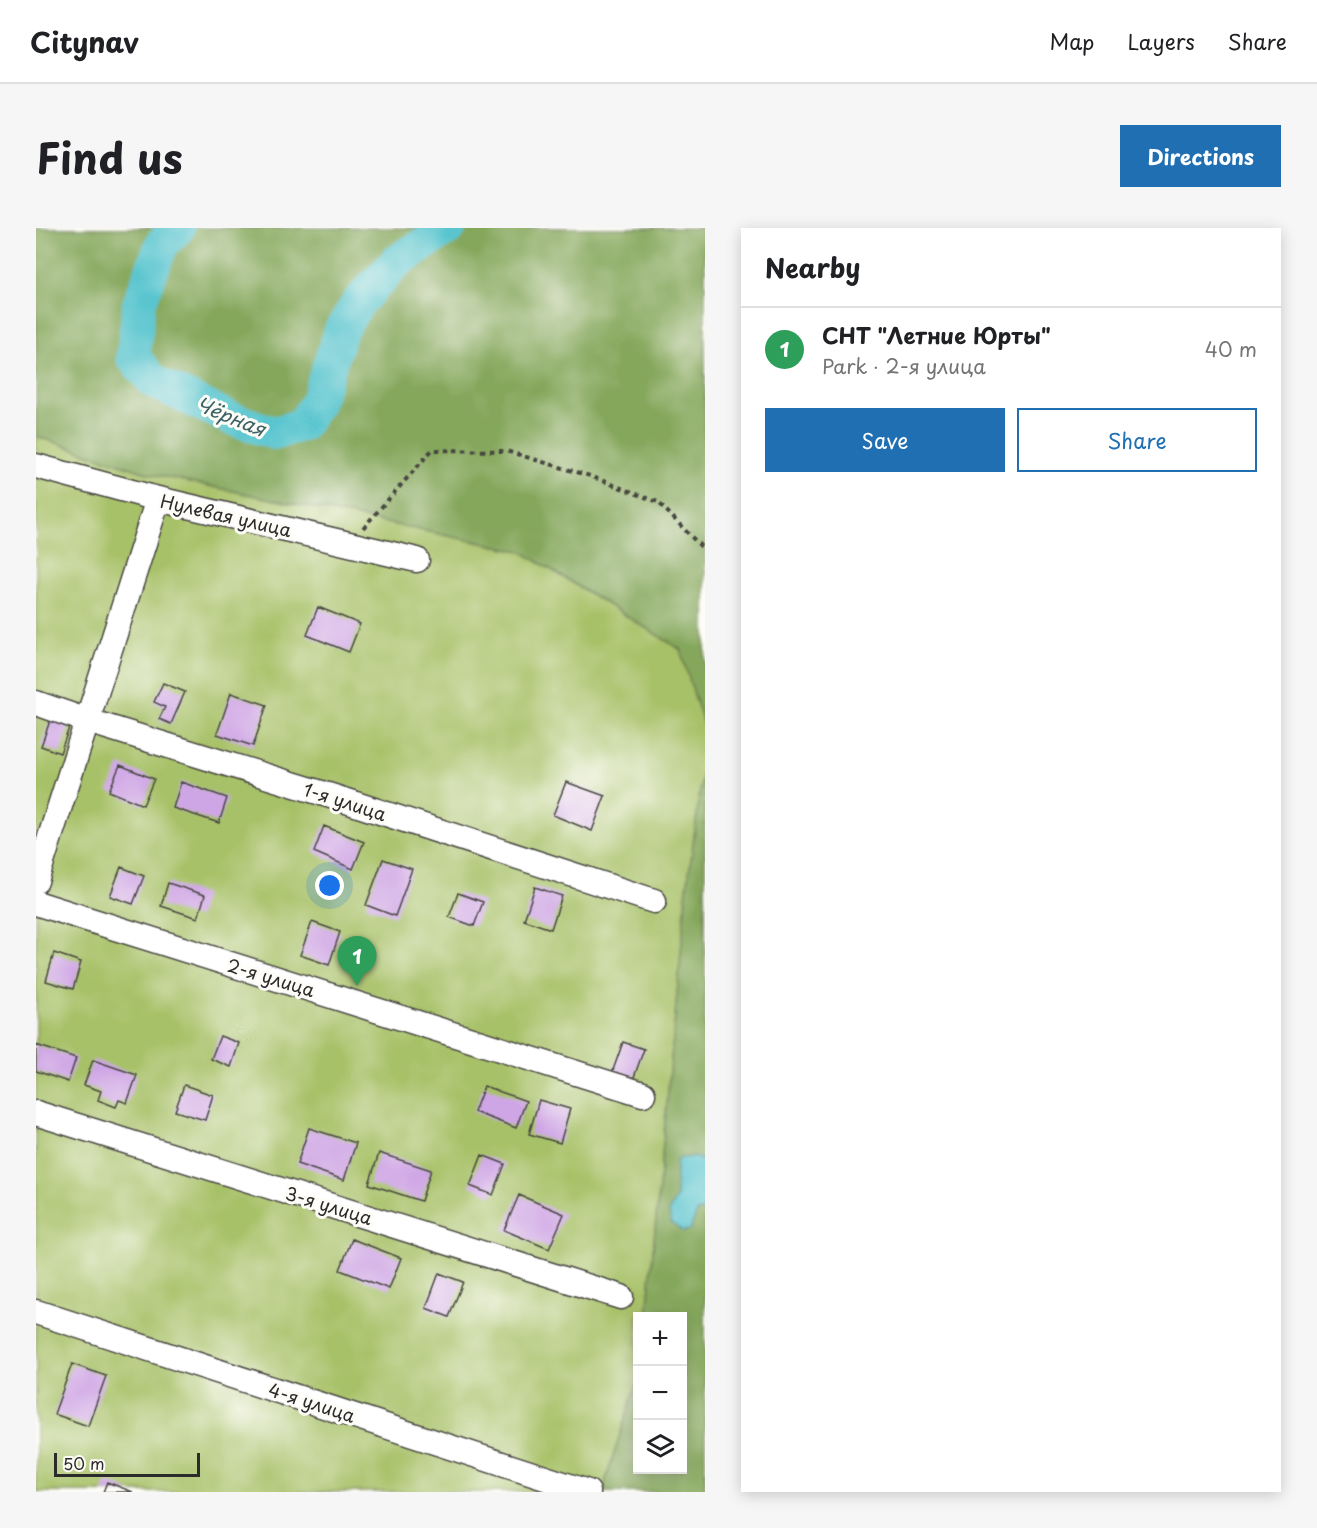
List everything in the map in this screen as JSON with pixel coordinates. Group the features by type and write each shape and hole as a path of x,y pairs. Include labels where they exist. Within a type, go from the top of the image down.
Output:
{"street":[{"name":"Нулевая улица","path":"36,466 158,499 417,560"},
{"path":"36,881 158,499"},
{"name":"1-я улица","path":"36,703 654,901"},
{"name":"2-я улица","path":"36,903 644,1094"},
{"name":"3-я улица","path":"36,1113 621,1297"},
{"name":"4-я улица","path":"36,1312 588,1492"}],"path":[{"path":"348,544 432,450 506,451 590,476 658,502 705,551"}],"green space":[{"path":"36,228 705,228 705,730 680,649 521,551 147,473 36,436"},
{"path":"36,436 147,473 521,551 680,649 705,730 705,756 687,888 647,1312 633,1312 633,1395 602,1492 36,1492"},
{"path":"705,756 705,1492 602,1492 633,1395 633,1474 687,1474 687,1312 647,1312 687,888"}],"water":[{"path":"696,1157 700,1160 705,1158 705,1210 697,1212 690,1230 683,1231 671,1223 669,1211 676,1198 676,1162 680,1158"}],"building":[{"path":"318,607 360,624 349,652 307,635"},
{"path":"163,683 185,692 171,724 159,719 165,707 154,702"},
{"path":"231,693 267,705 253,746 217,734"},
{"path":"51,718 70,725 60,753 41,746"},
{"path":"120,765 154,779 143,805 109,791"},
{"path":"181,782 227,798 219,823 173,808"},
{"path":"566,782 605,796 592,831 553,815"},
{"path":"324,826 364,842 353,869 314,852"},
{"path":"383,859 412,869 395,916 366,905"},
{"path":"121,867 144,876 133,904 110,896"},
{"path":"168,883 205,895 198,918 161,906"},
{"path":"535,887 562,896 551,929 524,920"},
{"path":"458,893 483,902 474,926 449,917"},
{"path":"312,922 340,932 329,965 300,955"},
{"path":"54,953 81,962 73,989 46,981"},
{"path":"220,1036 239,1043 231,1067 211,1059"},
{"path":"623,1042 644,1049 633,1080 612,1073"},
{"path":"36,1045 76,1058 68,1082 36,1071"},
{"path":"93,1060 137,1075 127,1103 119,1100 116,1107 98,1100 101,1091 84,1085"},
{"path":"184,1085 213,1095 205,1120 175,1111"},
{"path":"484,1086 526,1101 516,1128 474,1112"},
{"path":"539,1100 570,1109 560,1143 529,1134"},
{"path":"309,1128 356,1143 344,1180 297,1164"},
{"path":"379,1153 431,1170 421,1201 369,1184"},
{"path":"482,1155 505,1164 493,1195 470,1186"},
{"path":"519,1195 564,1214 549,1249 504,1230"},
{"path":"352,1239 401,1258 389,1289 340,1270"},
{"path":"439,1273 463,1282 449,1317 426,1308"},
{"path":"72,1364 106,1376 88,1426 54,1414"},
{"path":"107,1482 133,1492 103,1492"}],"waterway":[{"name":"Чёрная","path":"178,228 162,244 139,304 133,357 154,382 230,418 274,433 302,425 317,402 341,330 358,303 396,262 449,228"}],"place":[{"name":"СНТ \"Летние Юрты\"","path":"357,986"}]}
